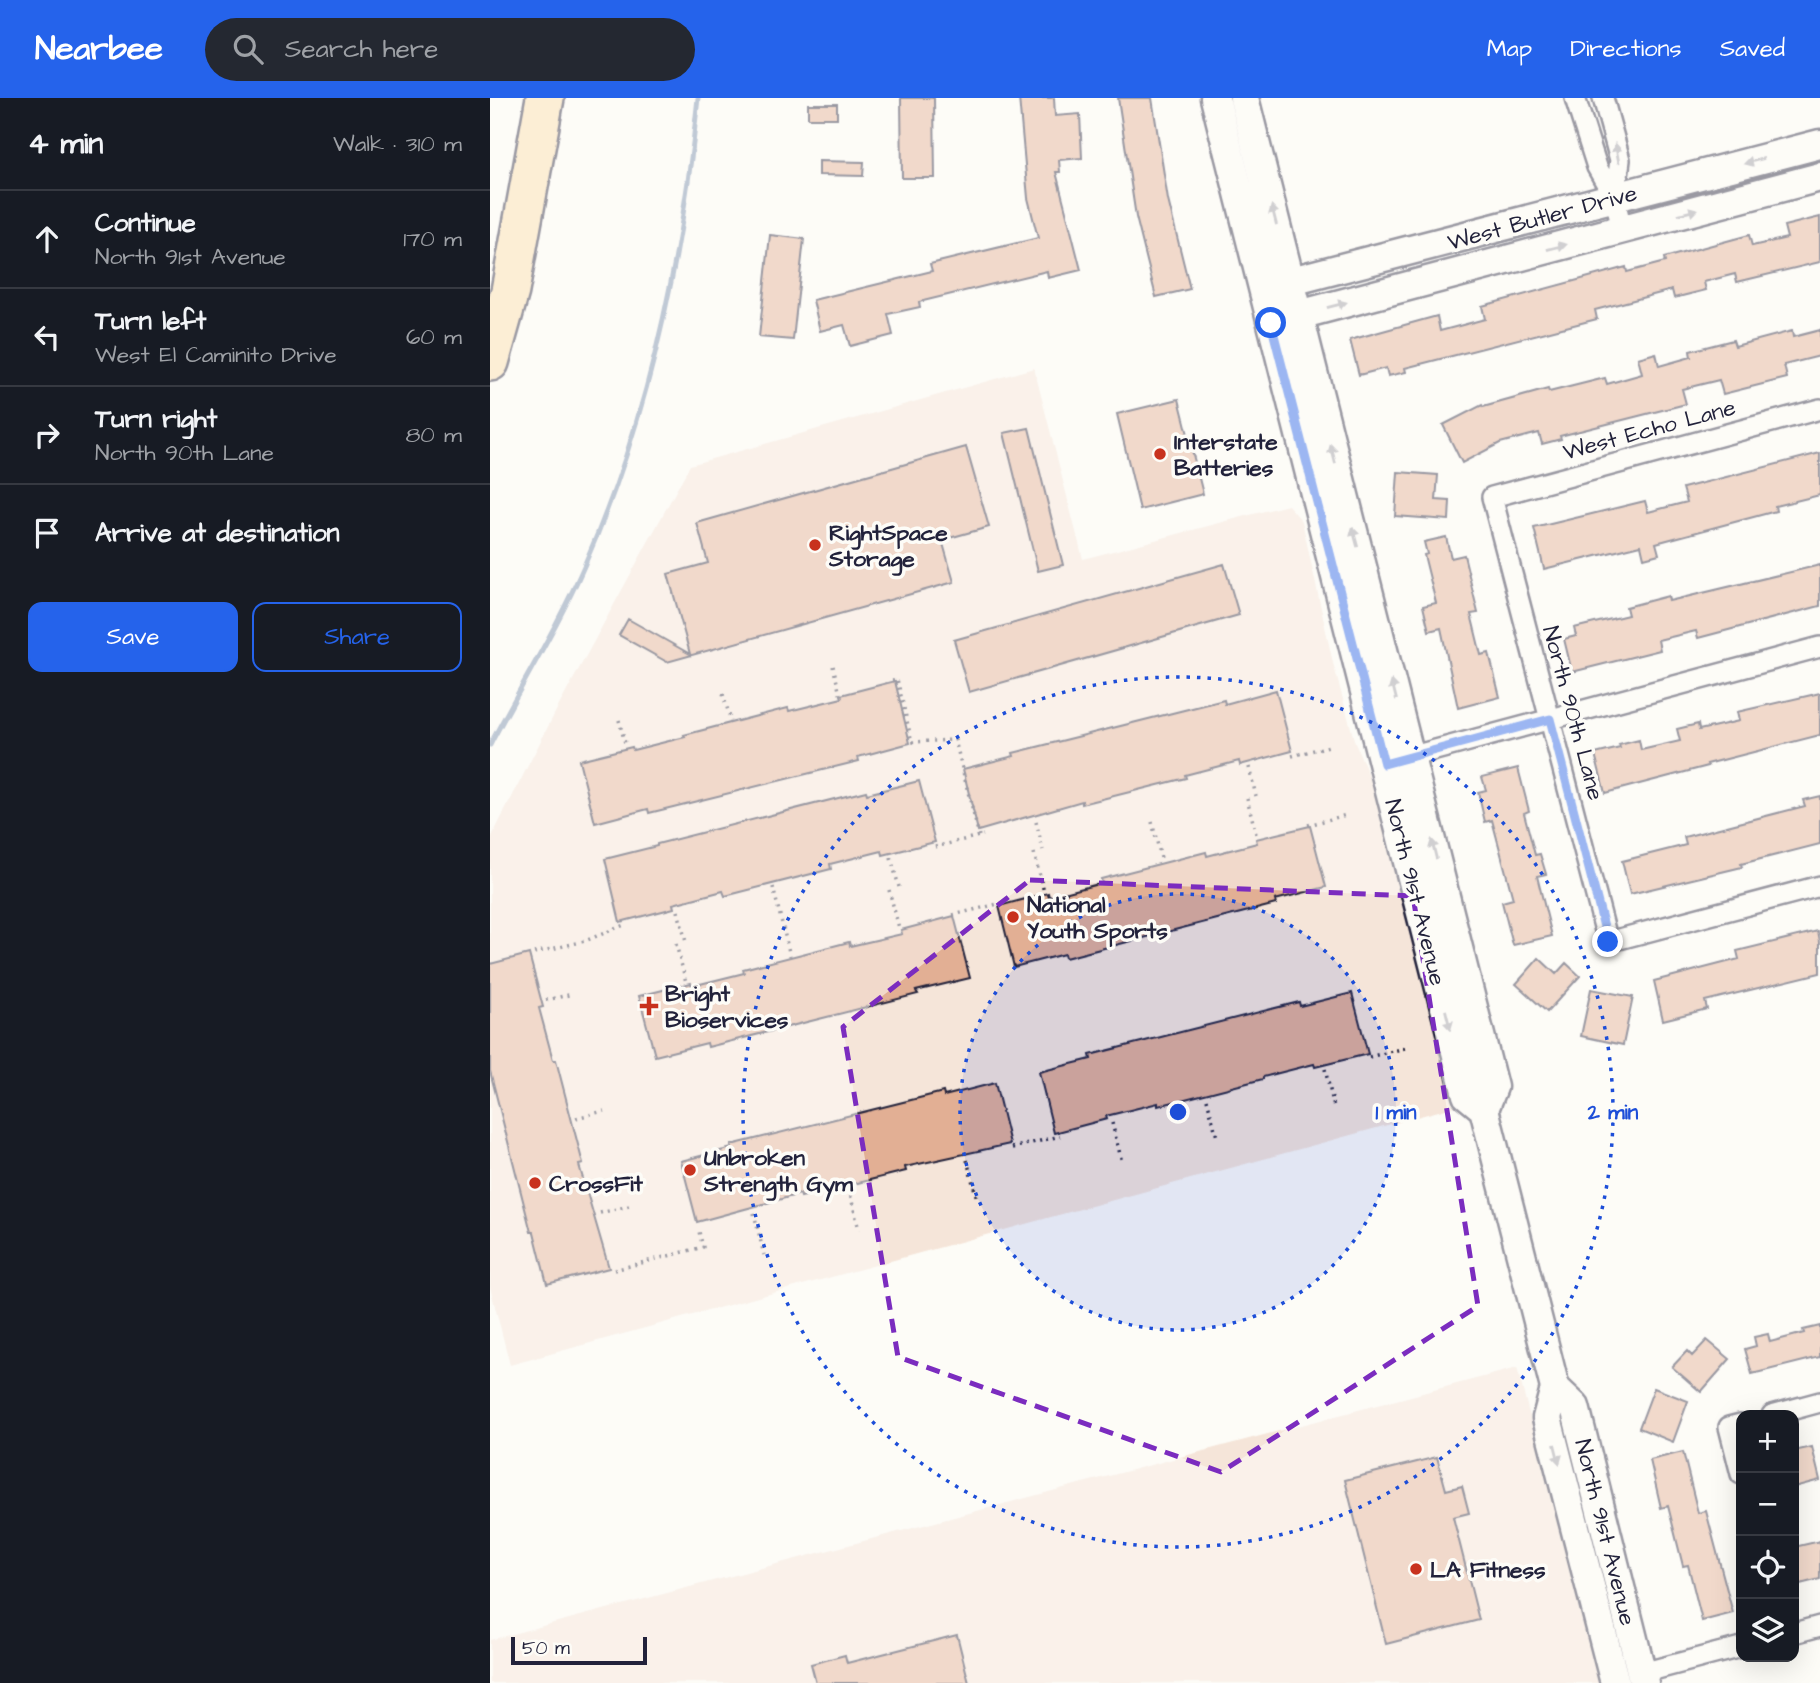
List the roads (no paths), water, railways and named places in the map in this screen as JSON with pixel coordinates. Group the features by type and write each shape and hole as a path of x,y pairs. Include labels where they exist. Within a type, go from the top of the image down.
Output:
{"highway":[{"path":"490,362 510,291 544,98"},
{"path":"520,237 549,194 565,98"}],"main road":[{"name":"North 91st Avenue","path":"1215,98 1467,1095 1484,1109 1555,1388 1547,1419 1615,1683"},
{"name":"North 91st Avenue","path":"1244,98 1493,1087 1484,1109"},
{"name":"West Butler Drive","path":"1262,289 1820,144"},
{"name":"West Butler Drive","path":"1271,323 1820,177"},
{"name":"North 91st Avenue","path":"1555,1388 1575,1407 1643,1678"},
{"path":"1580,1544 1603,1585 1622,1653 1643,1678"}],"street":[{"path":"1615,199 1619,160 1604,104 1578,107 1597,167 1615,199 1622,230"},
{"name":"West Echo Lane","path":"1492,497 1820,409"},
{"name":"North 90th Lane","path":"1492,497 1608,942 1820,886"},
{"path":"1384,764 1820,648"},
{"path":"1790,1410 1820,1402"},
{"path":"1735,1425 1741,1473"},
{"path":"1799,1632 1820,1626"},
{"path":"1643,1678 1736,1649"}],"waterway":[{"path":"490,745 551,634 584,566 627,453 644,395 672,277 683,218 698,98"}],"place":[{"name":"Interstate Batteries","path":"1160,454"},
{"name":"RightSpace Storage","path":"815,545"},
{"name":"National Youth Sports","path":"1013,917"},
{"name":"Bright Bioservices","path":"649,1006"},
{"name":"Unbroken Strength Gym","path":"690,1170"},
{"name":"CrossFit","path":"535,1183"},
{"name":"LA Fitness","path":"1416,1569"}]}
